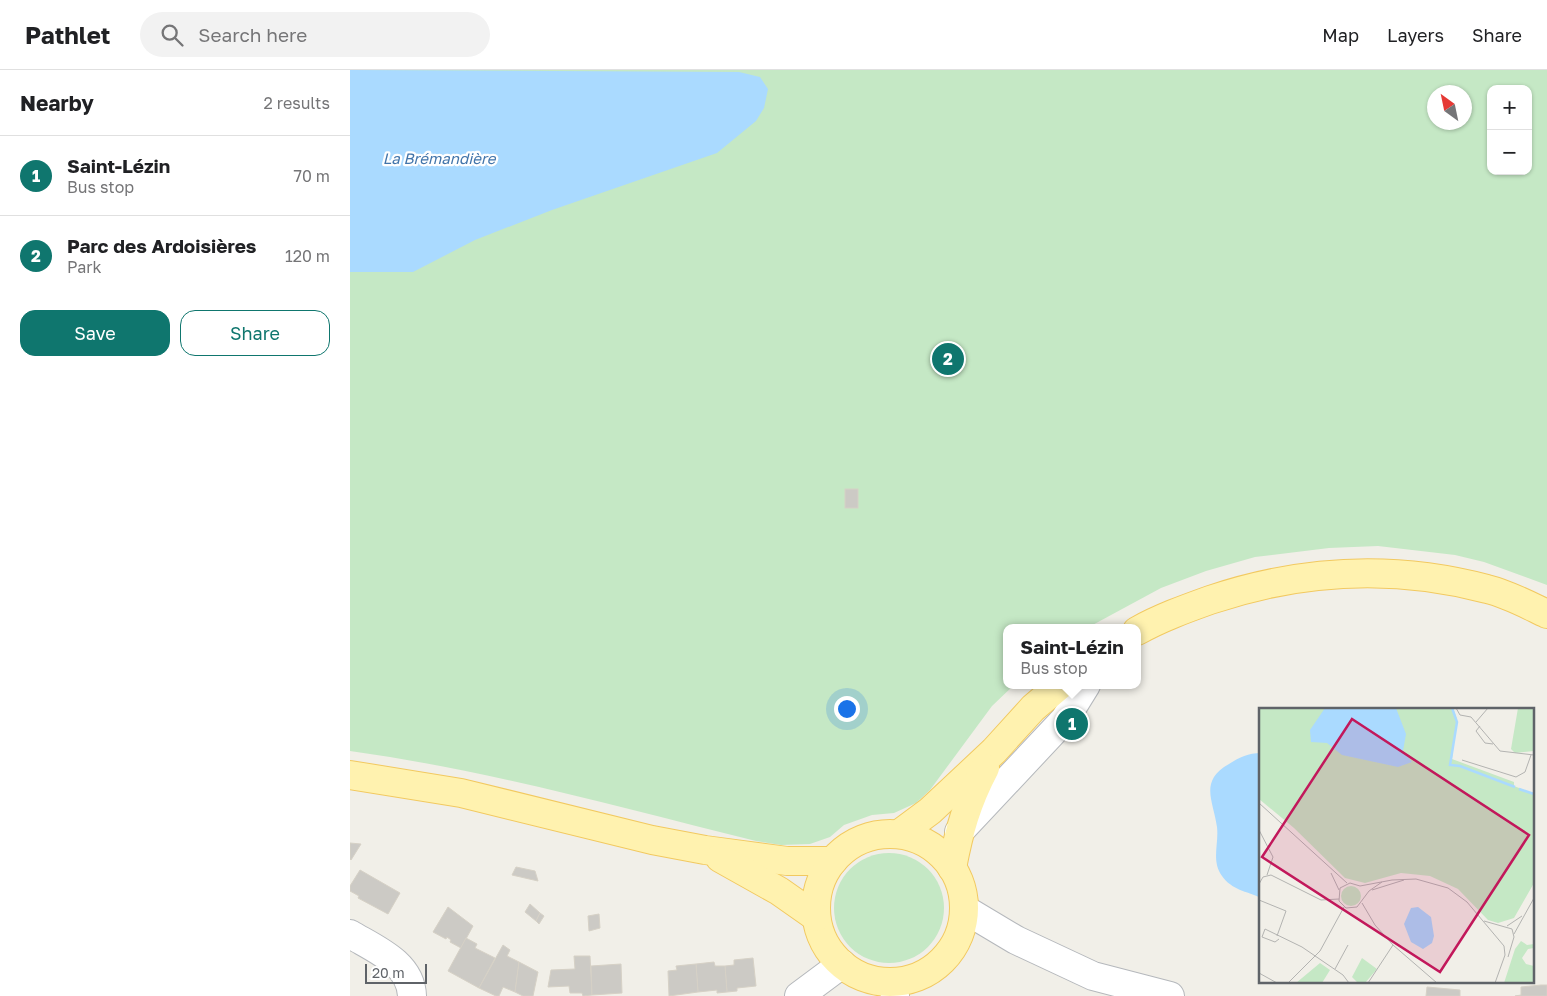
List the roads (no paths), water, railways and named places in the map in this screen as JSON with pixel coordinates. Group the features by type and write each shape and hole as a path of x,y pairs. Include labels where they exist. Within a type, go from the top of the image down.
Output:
{"main road":[{"path":"1141,629 1185,609 1230,594 1276,582 1324,574 1399,573 1451,581 1490,589 1547,614"},
{"path":"899,834 930,811 994,751 1033,708 1055,689"},
{"path":"952,868 959,832 970,797 994,751"},
{"path":"350,775 461,793 652,840 705,850 786,861 833,861"},
{"path":"882,834 899,834 915,838 942,855 952,868 960,884 964,909 957,939 944,958 921,975 894,989 866,978 842,964 824,943 816,917 819,887 833,861 850,845 865,838 882,834"},
{"path":"705,850 779,891 816,917"}],"street":[{"path":"959,832 1065,719 1084,689"},
{"path":"964,909 1016,940 1093,976 1170,996"},
{"path":"350,934 399,965 409,980 412,996"},
{"path":"799,996 842,964"}],"water":[{"name":"La Brémandière","path":"350,70 739,72 760,77 768,89 764,108 756,121 717,153 552,210 475,240 413,272 350,272"},
{"path":"1259,753 1259,897 1230,884 1219,870 1216,858 1217,827 1210,792 1214,777 1220,770 1241,757"}],"place":[{"name":"Parc des Ardoisières","path":"948,359"},
{"name":"Saint-Lézin","path":"1072,724"}]}
